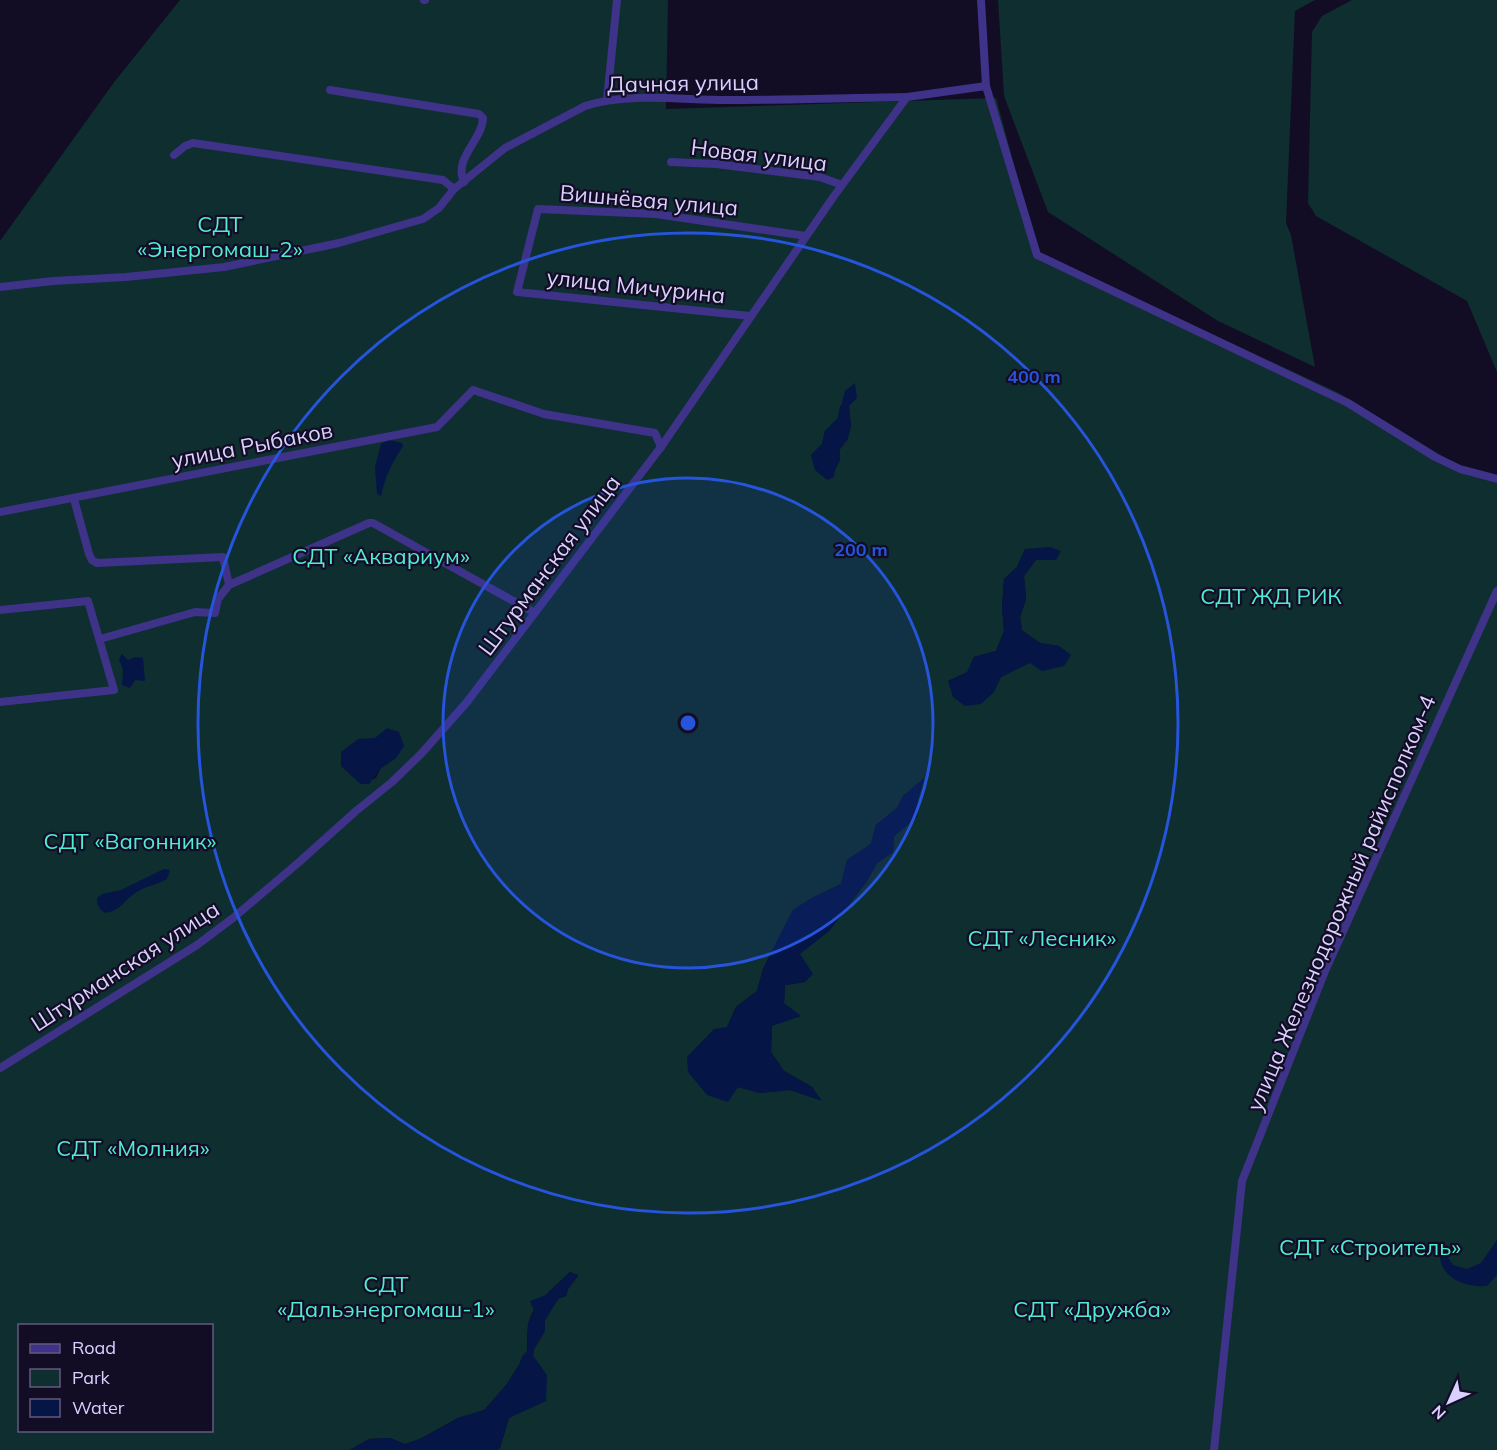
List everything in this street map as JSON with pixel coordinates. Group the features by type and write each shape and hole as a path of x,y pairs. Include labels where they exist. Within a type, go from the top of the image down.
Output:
{"street":[{"path":"607,100 617,0"},
{"path":"981,0 986,86 1037,255 1348,403 1435,457 1460,469 1497,479"},
{"path":"907,97 986,86"},
{"path":"330,90 479,114 483,118 482,125 462,164 461,175 464,182"},
{"name":"Дачная улица","path":"0,287 53,280 126,277 224,267 339,243 428,217 439,208 454,189 506,148 585,106 607,100 907,97"},
{"name":"Штурманская улица","path":"0,1068 197,945 298,863 421,754 467,702 661,447 806,236 907,97"},
{"path":"174,155 193,143 443,180 454,189"},
{"name":"Новая улица","path":"671,162 716,164 820,177 842,185"},
{"name":"Вишнёвая улица","path":"517,292 537,208 656,214 806,236"},
{"name":"улица Мичурина","path":"517,292 750,316"},
{"name":"улица Рыбаков","path":"0,512 437,427 472,390 544,414 655,433 661,447"},
{"path":"75,499 92,560 98,563 224,556 229,585"},
{"path":"100,639 195,612 215,613 218,599 229,585 371,522 535,613"},
{"name":"улица Железнодорожный райисполком-4","path":"1215,1450 1242,1181 1325,971 1497,591"},
{"path":"0,610 88,601 114,690 0,702"}],"green space":[{"path":"180,0 668,0 666,109 996,98 1030,224 1041,255 1339,393 1462,468 1497,477 1497,1450 497,1450 500,1448 509,1418 546,1375 533,1356 534,1349 545,1331 545,1320 558,1299 566,1296 568,1289 578,1276 570,1272 544,1296 534,1310 528,1326 527,1351 507,1384 485,1410 458,1418 420,1439 405,1444 389,1438 369,1439 350,1450 0,1450 0,241 115,81","holes":["840,406 849,406 851,427 847,440 840,449 840,460 835,470 811,455 822,444 825,431 838,418","1025,549 1056,560 1036,560 1024,576 1026,599 1020,617 1022,631 1040,643 1059,646 1001,677 993,693 948,681 968,672 974,657 996,651 1004,631 1002,607 1004,579 1017,567","375,738 396,758 381,768 376,778 361,784 341,766","924,779 918,799 918,816 894,836 893,852 877,863 867,881 829,931 799,954 805,982 785,985 784,1003 772,1026 771,1052 784,1071 812,1087 821,1100 790,1090 760,1093 738,1087 727,1027 736,1007 757,991 763,969 793,910 841,884 847,860 871,844 876,825 897,808 903,796"]},
{"path":"998,0 1315,0 1295,11 1286,223 1291,235 1315,367 1218,321 1048,212 1004,96"},
{"path":"1352,0 1497,0 1497,372 1467,301 1316,216 1308,203 1312,32 1322,16"}],"water":[{"path":"855,383 857,398 849,406 851,427 847,440 840,449 840,460 834,477 827,480 815,470 811,455 822,444 825,431 838,418 845,391"},
{"path":"389,440 402,443 403,446 389,470 381,496 377,494 375,467 381,444"},
{"path":"1050,547 1061,551 1056,560 1036,560 1024,576 1026,599 1020,617 1022,630 1040,643 1059,646 1071,655 1064,666 1042,671 1030,663 1001,677 993,693 981,704 965,706 953,697 948,681 967,672 974,657 996,651 1004,631 1002,607 1004,579 1017,567 1025,549"},
{"path":"122,654 128,660 135,657 143,658 145,681 135,680 130,688 122,685 123,670 119,659"},
{"path":"387,728 399,732 404,746 396,758 381,768 369,784 361,784 341,766 341,752 358,739 375,738"},
{"path":"924,778 918,799 918,816 894,836 893,852 877,863 867,881 829,931 800,954 813,974 805,982 785,985 784,1003 801,1016 772,1026 771,1052 784,1071 812,1087 822,1101 790,1090 760,1093 738,1087 728,1102 707,1095 688,1072 687,1057 714,1029 727,1027 736,1007 757,991 763,969 793,910 841,884 847,860 871,844 876,825 897,808 903,796"},
{"path":"164,869 170,870 167,879 139,891 115,910 106,913 99,907 97,898 102,894 121,890"},
{"path":"1497,1240 1497,1275 1487,1286 1475,1286 1457,1281 1443,1268 1439,1253 1447,1256 1453,1265 1467,1269 1481,1263"},
{"path":"570,1272 578,1275 566,1296 558,1299 545,1320 545,1331 534,1349 533,1356 547,1375 546,1401 509,1418 500,1448 497,1450 350,1450 369,1439 390,1438 405,1444 420,1439 458,1418 484,1410 507,1384 527,1351 528,1323 534,1311 530,1301 546,1295"}],"park label":[{"name":"СДТ «Энергомаш-2»","path":"220,236"},
{"name":"СДТ «Аквариум»","path":"381,556"},
{"name":"СДТ ЖД РИК","path":"1271,596"},
{"name":"СДТ «Вагонник»","path":"130,841"},
{"name":"СДТ «Лесник»","path":"1042,938"},
{"name":"СДТ «Молния»","path":"133,1148"},
{"name":"СДТ «Строитель»","path":"1370,1247"},
{"name":"СДТ «Дальэнергомаш-1»","path":"386,1296"},
{"name":"СДТ «Дружба»","path":"1092,1309"}]}
